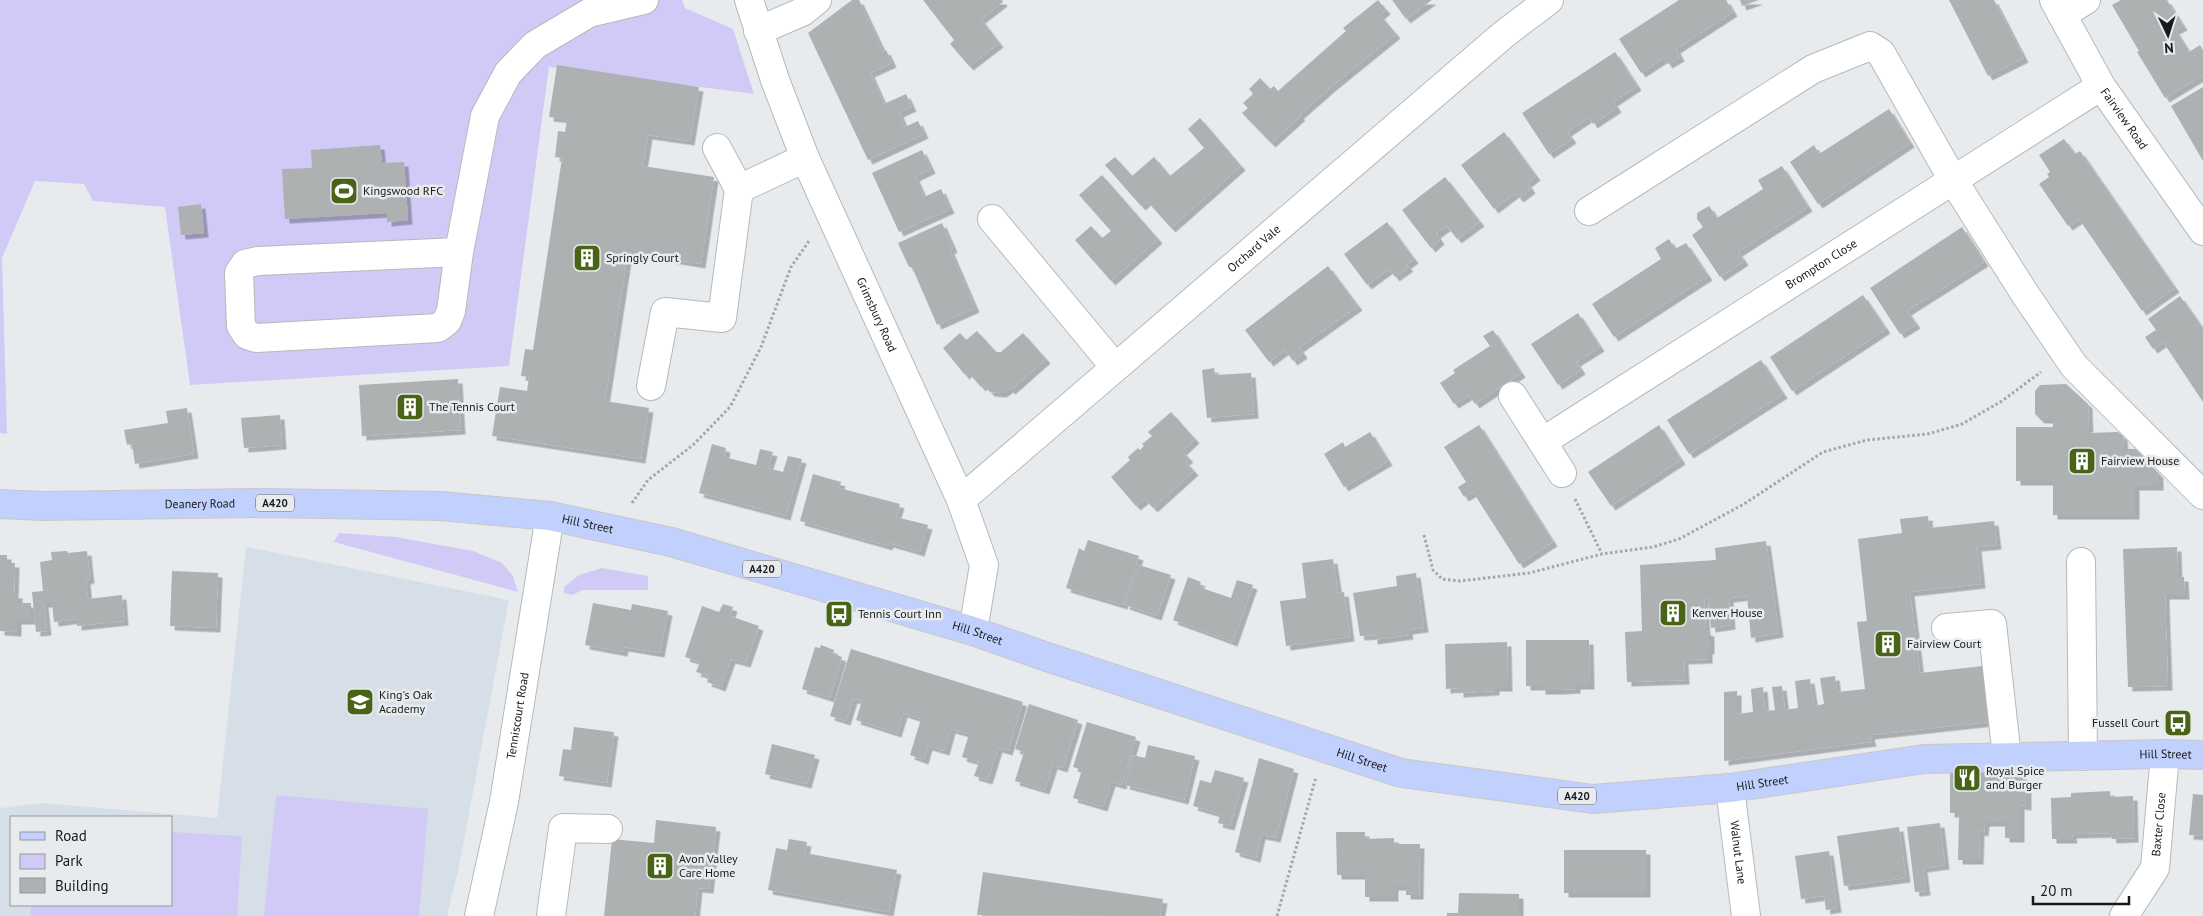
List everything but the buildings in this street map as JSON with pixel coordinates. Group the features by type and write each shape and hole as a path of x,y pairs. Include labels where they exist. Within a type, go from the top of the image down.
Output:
{"main road":[{"name":"Deanery Road","path":"0,504 42,506 265,503 441,506 550,516"},
{"name":"Hill Street","path":"550,516 671,542 973,631 1401,773 1593,798 1730,788 1924,759 2164,754 2203,755"}],"street":[{"path":"459,252 258,261 245,264 239,273 241,326 247,335 256,338 438,328 447,321 451,311 459,252 485,116 508,73 535,45 589,13 644,0"},
{"name":"Grimsbury Road","path":"749,0 758,31 805,158 960,500 984,564 973,631"},
{"path":"758,31 802,12 818,0"},
{"name":"Orchard Vale","path":"960,500 1503,35 1549,0"},
{"path":"2058,7 2086,0"},
{"name":"Fairview Road","path":"2058,7 2102,86 2203,231"},
{"path":"1590,211 1813,69 1870,46 1881,53 1953,180 2074,366 2203,495"},
{"name":"Brompton Close","path":"1542,442 2102,86"},
{"path":"651,386 666,312 722,318 739,188 717,148"},
{"path":"739,188 805,158"},
{"path":"992,219 1115,367"},
{"path":"1513,396 1562,473"},
{"name":"Tenniscourt Road","path":"479,916 504,802 550,516"},
{"path":"2081,562 2083,756"},
{"path":"1946,628 1992,624 2007,757"},
{"name":"Baxter Close","path":"2124,916 2156,868 2164,754"},
{"name":"Walnut Lane","path":"1730,788 1746,916"},
{"path":"551,916 563,828 608,830"}],"path":[{"path":"614,530 648,480 693,446 730,407 761,347 791,267 829,211"},
{"path":"1424,535 1433,570 1442,579 1460,581 1529,573 1602,554 1653,546 1679,539 1744,504 1823,452 1867,440 1928,434 1962,424 2002,401 2065,353"},
{"path":"1562,473 1602,554"},
{"path":"1277,916 1324,748"}],"shaded area":[{"name":"King's Oak Academy","path":"246,547 509,600 459,867 447,916 0,916 0,808 42,803 217,818"}],"green space":[{"path":"0,0 682,0 685,8 733,29 754,94 549,67 509,366 190,385 165,207 93,201 84,184 35,181 2,258 7,434 0,433"},
{"path":"339,533 396,537 473,551 502,563 513,576 518,592 334,542"},
{"path":"602,568 648,576 648,590 583,590 572,595 564,593 564,587 579,575"},
{"path":"276,795 428,809 419,916 264,916"},
{"path":"172,832 242,836 237,916 30,916 31,906 172,906"}],"place":[{"name":"Kingswood RFC","path":"344,191"},
{"name":"Springly Court","path":"587,258"},
{"name":"The Tennis Court","path":"410,407"},
{"name":"Fairview House","path":"2082,461"},
{"name":"Kenver House","path":"1673,613"},
{"name":"Tennis Court Inn","path":"839,614"},
{"name":"Fairview Court","path":"1888,644"},
{"name":"King's Oak Academy","path":"360,702"},
{"name":"Fussell Court","path":"2178,723"},
{"name":"Royal Spice and Burger","path":"1967,778"},
{"name":"Avon Valley Care Home","path":"660,866"}]}
